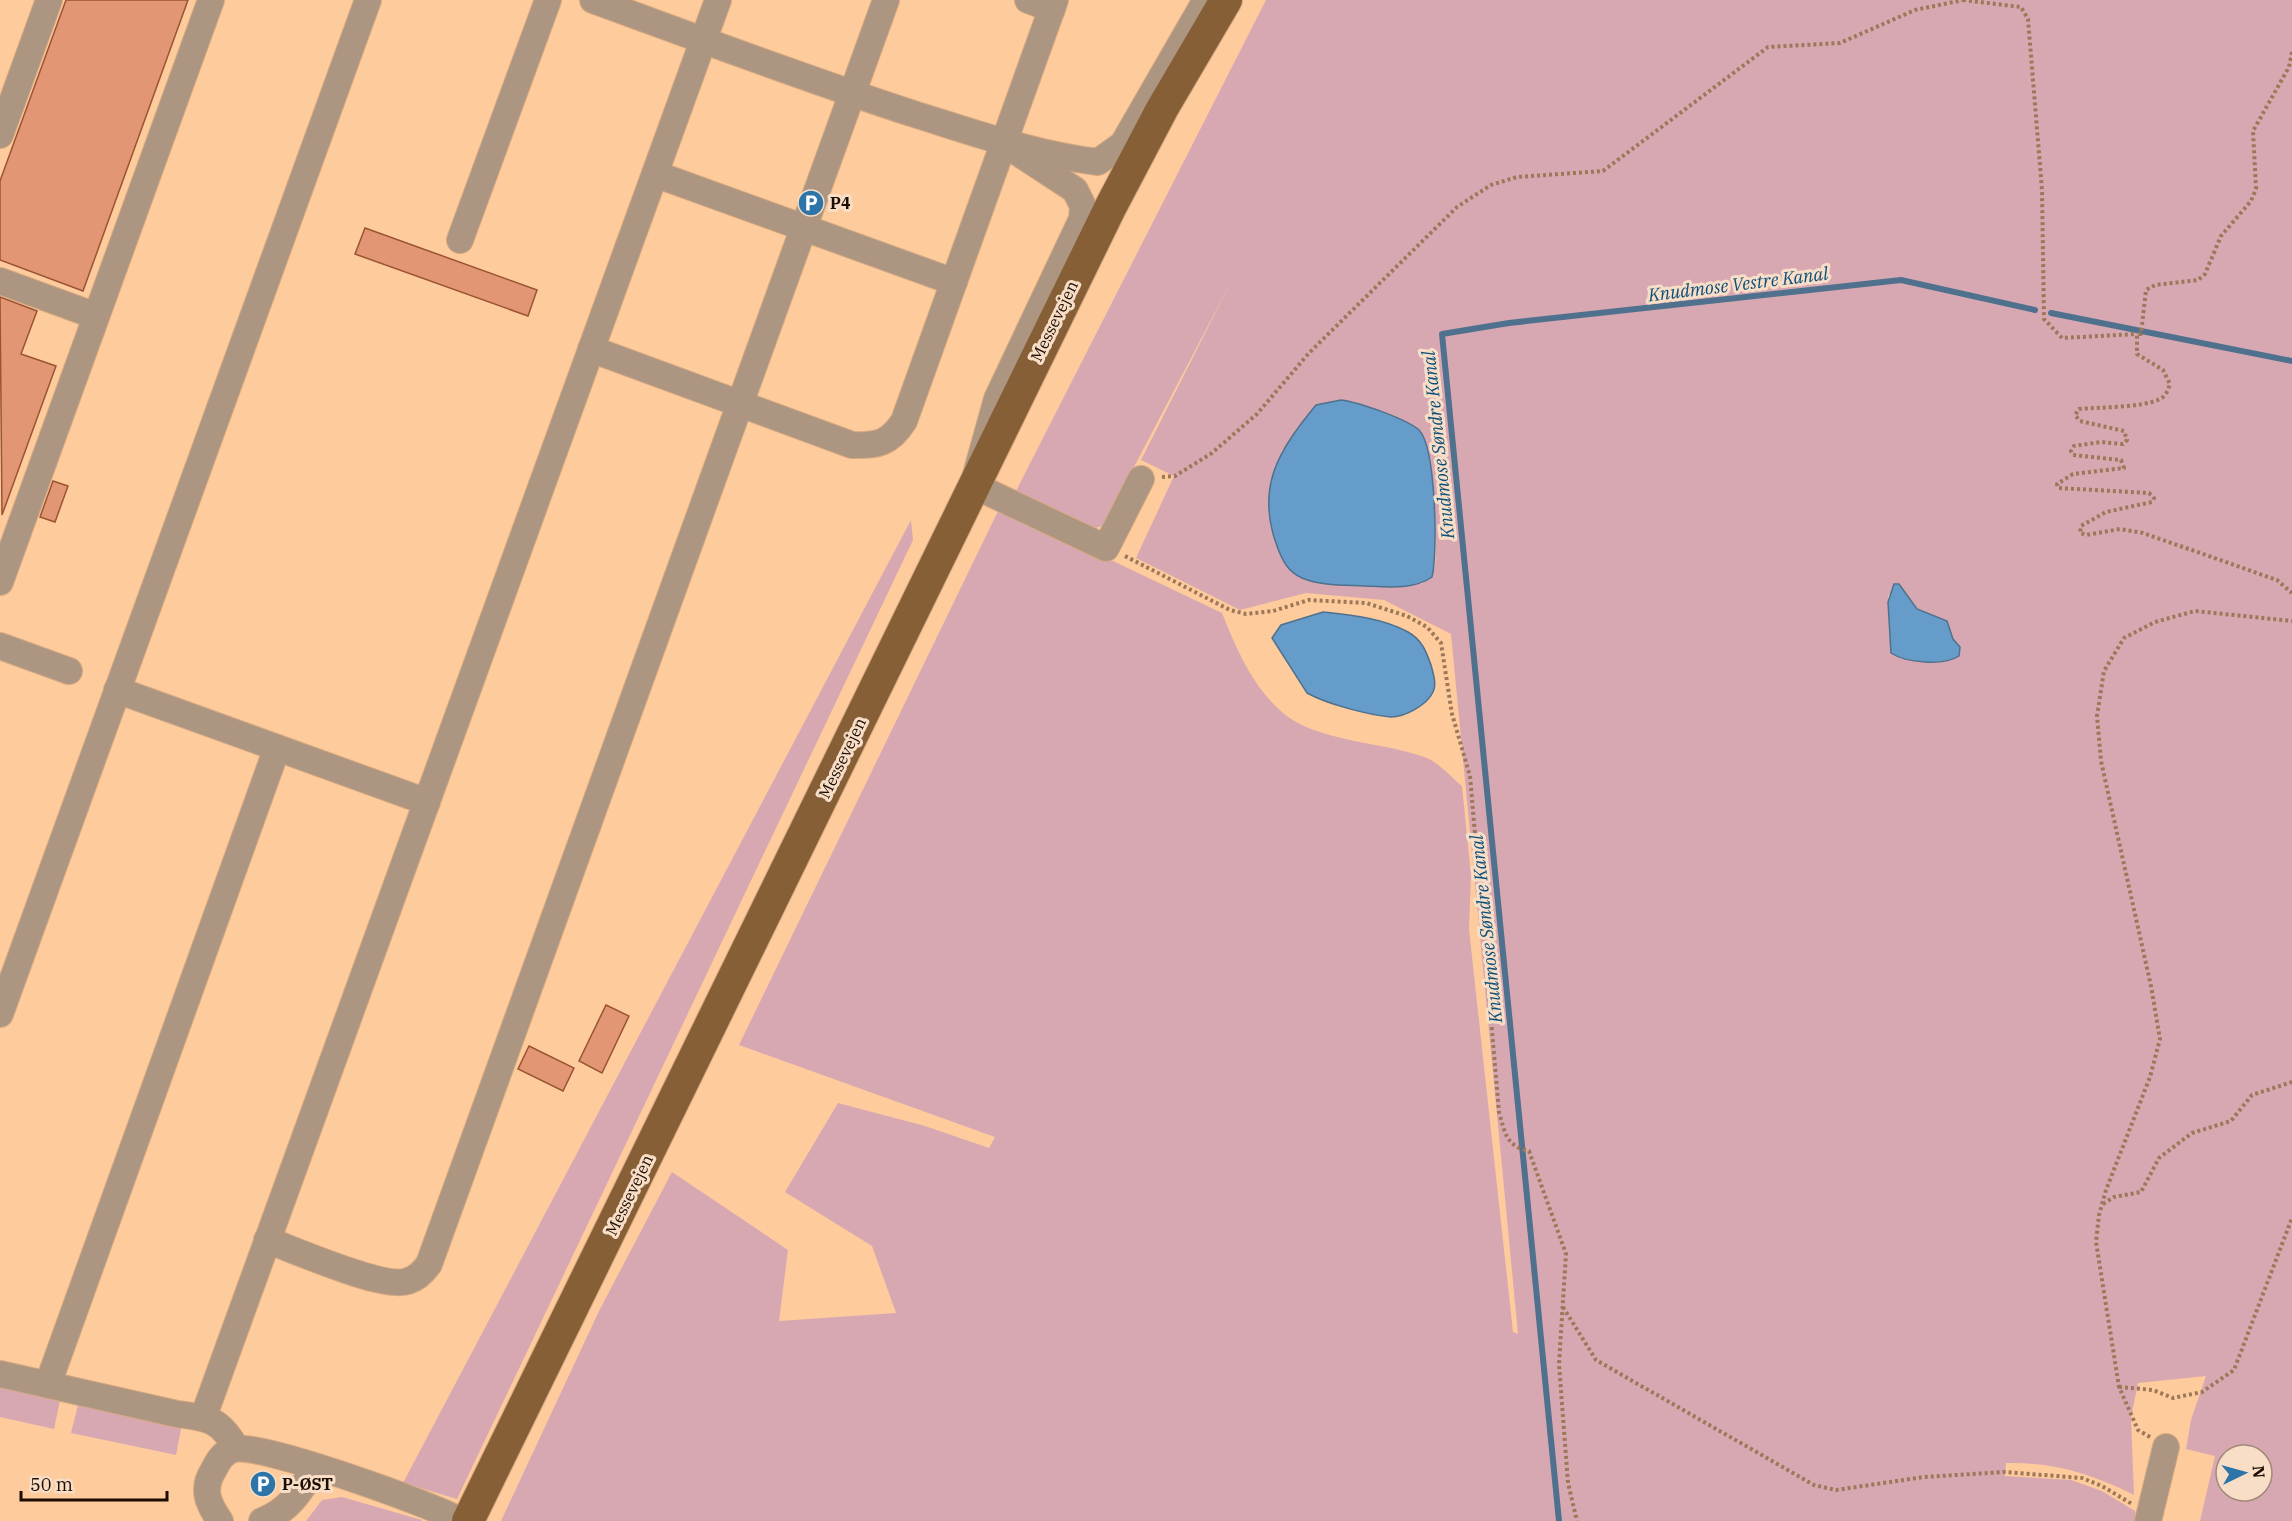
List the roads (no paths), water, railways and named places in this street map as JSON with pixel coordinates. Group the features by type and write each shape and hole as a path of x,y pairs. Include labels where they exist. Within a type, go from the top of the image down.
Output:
{"main road":[{"name":"Messevejen","path":"468,1521 1121,186 1162,109 1226,0"}],"street":[{"path":"0,135 49,0"},
{"path":"0,582 211,0"},
{"path":"0,1014 368,0"},
{"path":"460,240 548,0"},
{"path":"593,0 852,94 1005,143 1098,162 1123,144 1206,0"},
{"path":"203,1418 718,0"},
{"path":"267,1240 381,1281 409,1281 422,1273 429,1264 886,0"},
{"path":"591,349 852,445 884,443 895,435 904,421 1053,4 1028,0"},
{"path":"1005,143 1076,190 1083,206 1082,219 997,399 973,485 1106,548 1141,479"},
{"path":"655,174 954,282"},
{"path":"0,281 96,316"},
{"path":"0,646 69,671"},
{"path":"117,690 426,802"},
{"path":"48,1384 277,748"},
{"path":"0,1374 203,1418 221,1427 236,1448"},
{"path":"2149,1518 2166,1447"},
{"path":"220,1521 207,1501 210,1476 222,1455 236,1448 260,1450 314,1467 461,1521"},
{"path":"262,1521 273,1517 295,1499 314,1467"}],"water":[{"path":"1341,400 1394,416 1419,430 1425,440 1432,478 1435,546 1432,577 1425,581 1409,586 1391,587 1317,582 1302,578 1293,572 1281,556 1271,525 1269,505 1274,470 1291,438 1316,405"},
{"path":"1894,584 1899,584 1917,609 1947,621 1953,639 1960,647 1959,656 1944,661 1925,662 1906,659 1891,653 1888,602"},
{"path":"1323,612 1378,620 1413,635 1423,646 1431,665 1435,686 1430,697 1415,709 1403,715 1391,717 1348,708 1307,693 1272,638 1281,625"}],"waterway":[{"name":"Knudmose Søndre Kanal","path":"1559,1521 1442,334 1509,323 1901,280 2035,310"},
{"name":"Knudmose Vestre Kanal","path":"2051,313 2292,361"}],"place":[{"name":"P4","path":"811,203"},
{"name":"P-ØST","path":"263,1484"}]}
